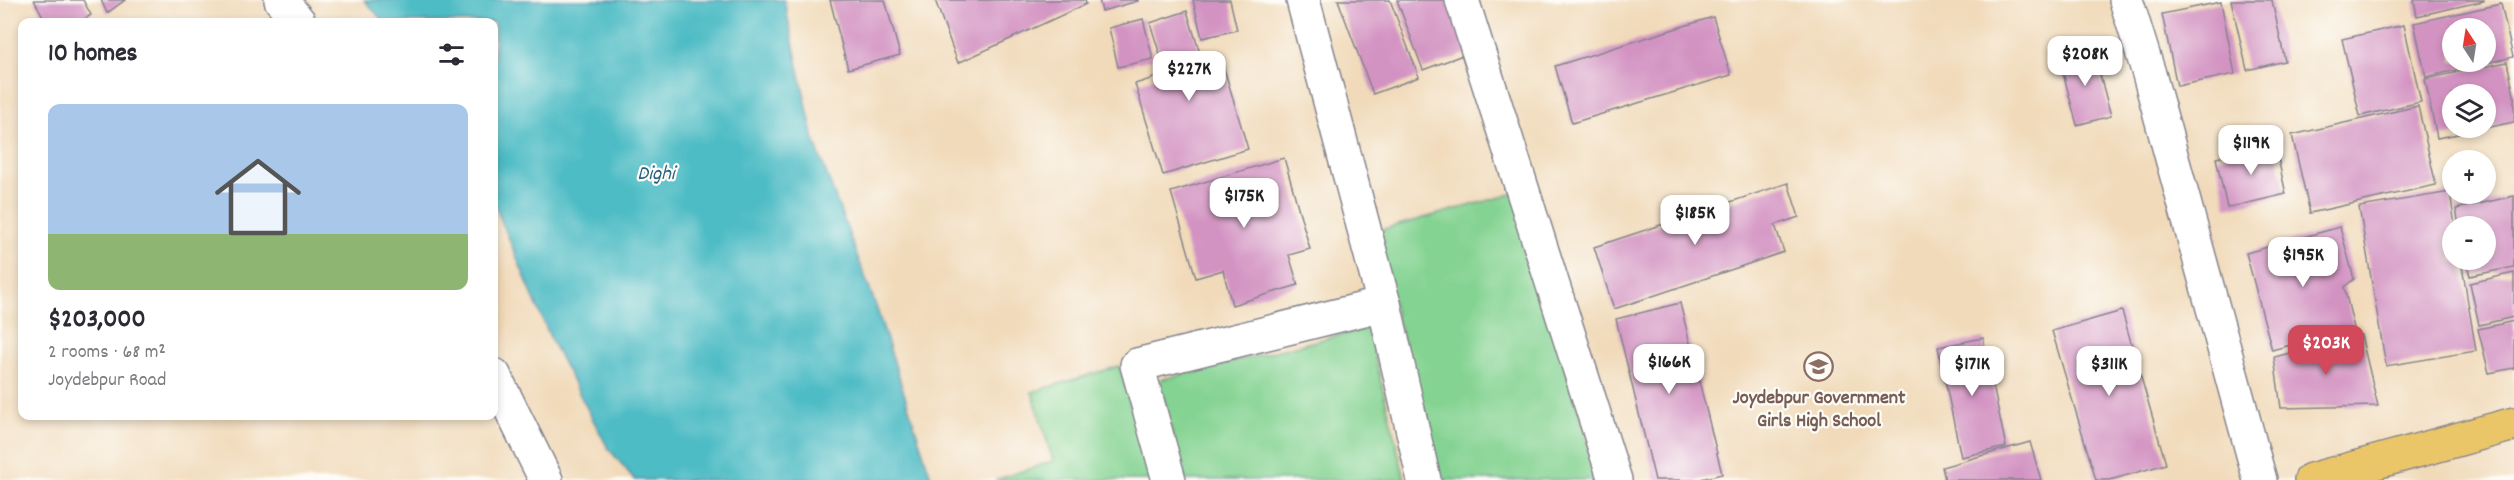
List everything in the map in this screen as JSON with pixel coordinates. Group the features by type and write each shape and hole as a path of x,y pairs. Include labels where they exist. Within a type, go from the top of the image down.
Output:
{"main road":[{"path":"2311,480 2514,423"}],"street":[{"path":"281,0 296,18"},
{"path":"1303,0 1384,304 1424,480"},
{"path":"1462,0 1614,480"},
{"path":"2126,0 2149,74 2260,480"},
{"path":"1169,480 1137,365 1384,304"},
{"path":"498,383 546,480"}],"green space":[{"path":"1519,192 1598,480 1442,480 1373,232"},
{"path":"1368,328 1405,480 1184,480 1159,380"},
{"path":"1119,366 1153,480 995,480 1053,461 1032,392"}],"water":[{"name":"Dighi","path":"364,0 784,0 814,140 876,306 932,480 635,480 608,448 552,342 498,213 498,18 380,18"}],"building":[{"path":"34,0 83,0 91,15 86,18 44,18"},
{"path":"101,0 125,0 107,13"},
{"path":"830,0 885,0 900,55 848,69"},
{"path":"935,0 1085,0 1086,4 958,63"},
{"path":"1099,0 1138,0 1138,1 1102,11"},
{"path":"1193,0 1230,0 1237,30 1202,38"},
{"path":"1338,0 1390,0 1419,77 1373,94"},
{"path":"1397,0 1448,0 1468,53 1423,70"},
{"path":"2231,0 2272,0 2285,61 2247,70"},
{"path":"2414,0 2484,0 2484,1 2417,16"},
{"path":"2221,2 2235,74 2177,86 2162,14"},
{"path":"2501,4 2513,57 2496,61 2496,18 2442,18 2442,72 2448,72 2426,77 2414,23"},
{"path":"1187,11 1202,60 1220,55 1248,149 1163,175 1135,84 1166,74 1150,23"},
{"path":"1713,17 1731,75 1572,123 1555,66"},
{"path":"1143,19 1153,59 1118,67 1109,28"},
{"path":"2404,25 2421,102 2360,116 2342,39"},
{"path":"2093,49 2111,116 2077,125 2059,58"},
{"path":"2507,62 2514,95 2514,122 2496,126 2496,84 2442,84 2442,137 2437,138 2425,79 2459,72 2496,72 2496,64"},
{"path":"2418,106 2436,185 2310,213 2292,135"},
{"path":"2275,145 2286,194 2227,208 2216,158"},
{"path":"1284,158 1310,249 1289,255 1298,285 1232,305 1223,270 1196,278 1171,192"},
{"path":"1788,183 1799,217 1775,225 1784,252 1614,309 1594,247"},
{"path":"2442,193 2442,204 2452,204 2454,216 2442,216 2442,270 2463,270 2476,351 2386,366 2359,207"},
{"path":"2514,196 2514,267 2470,276 2468,270 2496,270 2496,216 2457,216 2456,209 2478,204 2496,204 2496,200"},
{"path":"2340,227 2354,279 2344,287 2354,328 2272,350 2246,253"},
{"path":"2514,273 2514,317 2479,325 2470,283"},
{"path":"1680,303 1722,474 1697,480 1655,480 1616,319"},
{"path":"2122,311 2166,464 2110,480 2096,480 2052,331"},
{"path":"2514,321 2514,368 2489,373 2478,329"},
{"path":"2361,335 2378,406 2281,408 2274,357"},
{"path":"1983,338 2006,447 1961,457 1938,347"},
{"path":"2030,442 2041,480 1945,480 1942,467"}],"place":[{"name":"Joydebpur Government Girls High School","path":"1819,366"}]}
